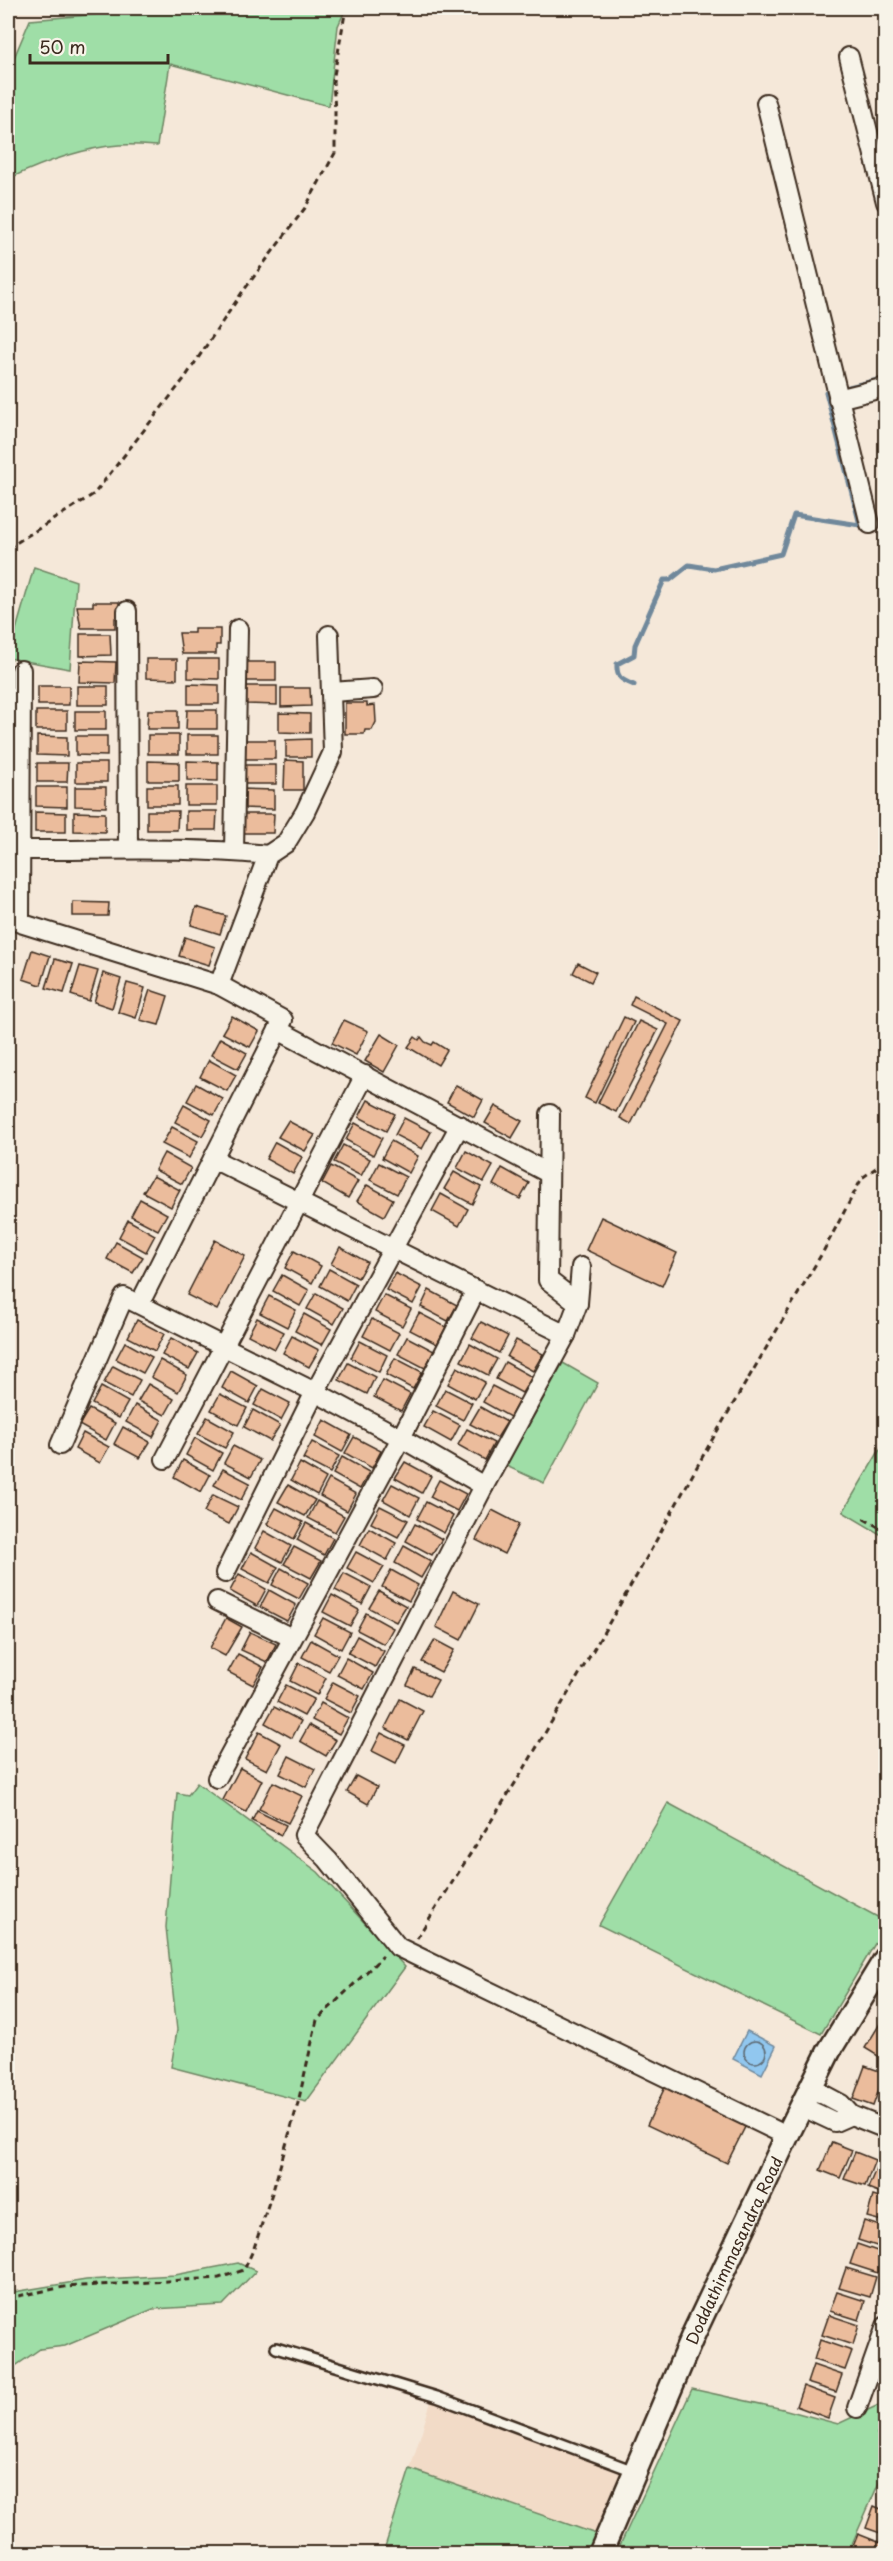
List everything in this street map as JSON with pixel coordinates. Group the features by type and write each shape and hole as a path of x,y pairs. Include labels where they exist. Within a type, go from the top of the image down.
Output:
{"street":[{"path":"849,57 885,202"},
{"path":"766,103 870,524"},
{"path":"838,399 885,387"},
{"path":"127,611 128,849"},
{"path":"234,851 238,629"},
{"path":"219,985 268,855 286,843 305,812 333,752 329,635"},
{"path":"21,670 14,850 20,923 219,985 283,1020 140,1303"},
{"path":"332,692 373,689"},
{"path":"14,850 234,851 268,855"},
{"path":"278,1030 548,1173"},
{"path":"165,1460 364,1075"},
{"path":"550,1114 548,1280 578,1303"},
{"path":"225,1573 315,1392 460,1125"},
{"path":"213,1159 566,1335"},
{"path":"581,1267 578,1303 566,1335 484,1485 304,1835 328,1860 401,1948 787,2136"},
{"path":"217,1778 401,1438 476,1290"},
{"path":"60,1445 124,1297 315,1392 484,1485"},
{"path":"217,1601 292,1638"},
{"name":"Doddathimmasandra Road","path":"600,2553 694,2333 787,2136 829,2051 885,1958"},
{"path":"807,2098 835,2122 851,2115 885,2129"},
{"path":"857,2408 885,2326"}],"lane":[{"path":"276,2348 437,2397 636,2471"}],"path":[{"path":"8,548 94,494 184,379 240,294 305,208 334,153 333,81 346,8"},
{"path":"8,2298 64,2287 219,2278 244,2270 254,2248 274,2187 297,2107 317,2020 401,1948 524,1769 637,1575 708,1445 824,1250 862,1178 880,1165 885,1158"},
{"path":"864,1519 885,1531"}],"shaded area":[{"path":"434,2392 628,2463 596,2534 410,2469"}],"green space":[{"path":"113,8 346,8 338,26 329,106 170,64 157,146 124,145 91,149 48,162 8,179 8,72 30,20 112,13"},
{"path":"34,567 76,581 70,669 8,658"},
{"path":"563,1363 598,1383 544,1483 506,1466"},
{"path":"885,1441 886,1537 843,1512"},
{"path":"197,1783 318,1872 405,1967 306,2102 171,2067 177,2030 166,1927 177,1793 188,1795"},
{"path":"668,1803 885,1921 885,1927 821,2034 599,1925"},
{"path":"238,2263 256,2271 223,2305 153,2309 65,2346 40,2349 8,2371 8,2293 86,2280 175,2275"},
{"path":"692,2389 838,2424 885,2402 885,2425 877,2434 885,2439 885,2469 848,2553 616,2554"},
{"path":"410,2469 596,2534 588,2553 383,2553"}],"water":[{"path":"747,2031 776,2046 762,2074 733,2059"}],"building":[{"path":"93,602 119,602 119,618 115,618 115,628 81,628 77,606 93,606"},
{"path":"194,629 220,629 220,645 216,645 216,654 182,654 179,633 194,633"},
{"path":"80,634 110,634 111,655 80,656"},
{"path":"146,659 177,659 177,679 146,678"},
{"path":"188,659 219,659 219,679 188,678"},
{"path":"80,661 116,662 115,683 79,682"},
{"path":"245,662 276,662 276,681 245,681"},
{"path":"188,684 219,685 219,704 188,704"},
{"path":"38,686 69,686 69,705 38,705"},
{"path":"77,686 108,686 108,705 77,705"},
{"path":"246,686 277,686 277,705 246,704"},
{"path":"281,688 310,688 311,706 281,707"},
{"path":"345,703 375,705 376,722 372,730 365,730 364,734 345,734"},
{"path":"148,710 178,710 178,729 147,729"},
{"path":"187,710 217,710 217,729 186,729"},
{"path":"36,711 67,711 67,730 36,730"},
{"path":"75,711 106,711 106,730 75,730"},
{"path":"279,713 310,714 310,733 279,732"},
{"path":"148,735 179,735 179,754 148,754"},
{"path":"187,735 218,735 218,754 187,754"},
{"path":"37,736 67,737 67,756 37,755"},
{"path":"76,736 107,736 107,756 76,755"},
{"path":"311,739 311,757 286,757 286,740"},
{"path":"244,740 275,740 275,759 244,759"},
{"path":"285,760 303,761 303,790 284,790"},
{"path":"148,761 179,762 179,781 148,781"},
{"path":"187,761 218,762 218,781 187,780"},
{"path":"37,763 68,763 67,782 37,782"},
{"path":"76,763 107,763 107,782 76,782"},
{"path":"245,765 276,765 276,784 245,784"},
{"path":"147,786 178,786 178,805 147,805"},
{"path":"186,786 217,786 217,805 186,805"},
{"path":"36,787 67,787 67,807 36,806"},
{"path":"75,787 106,787 106,807 75,806"},
{"path":"243,789 274,790 274,809 243,808"},
{"path":"147,811 178,811 177,830 147,830"},
{"path":"186,811 217,811 216,830 186,830"},
{"path":"35,812 66,813 66,832 35,832"},
{"path":"74,812 105,813 105,832 74,831"},
{"path":"243,814 274,814 273,833 242,833"},
{"path":"73,902 109,903 108,916 73,916"},
{"path":"196,907 226,916 220,934 191,925"},
{"path":"185,937 215,947 209,965 179,956"},
{"path":"32,950 50,956 41,985 23,979"},
{"path":"55,959 73,964 64,993 46,988"},
{"path":"578,963 596,972 591,982 573,973"},
{"path":"80,966 98,971 89,1001 71,995"},
{"path":"103,973 121,979 112,1008 94,1002"},
{"path":"127,983 145,988 136,1018 118,1012"},
{"path":"150,990 168,996 159,1025 140,1020"},
{"path":"634,996 683,1021 631,1124 620,1118 668,1024 630,1005"},
{"path":"232,1016 259,1031 250,1047 222,1033"},
{"path":"624,1017 634,1022 595,1103 585,1098"},
{"path":"344,1020 368,1031 356,1055 332,1043"},
{"path":"639,1021 658,1030 616,1112 598,1103"},
{"path":"381,1034 399,1045 384,1072 365,1061"},
{"path":"415,1037 419,1040 421,1037 432,1045 434,1042 447,1050 438,1065 408,1047"},
{"path":"220,1038 247,1053 238,1069 211,1055"},
{"path":"209,1060 236,1075 227,1091 200,1077"},
{"path":"196,1084 223,1099 214,1115 187,1101"},
{"path":"456,1085 483,1100 474,1117 447,1102"},
{"path":"368,1100 395,1114 386,1131 359,1117"},
{"path":"184,1105 211,1120 202,1136 175,1122"},
{"path":"495,1106 522,1121 512,1138 485,1123"},
{"path":"404,1118 431,1132 422,1149 395,1135"},
{"path":"288,1121 315,1135 305,1151 278,1137"},
{"path":"355,1123 382,1138 373,1155 346,1140"},
{"path":"172,1127 198,1141 189,1158 162,1144"},
{"path":"391,1141 418,1156 409,1173 382,1158"},
{"path":"275,1142 302,1157 293,1174 266,1159"},
{"path":"343,1145 370,1159 361,1176 334,1162"},
{"path":"466,1151 493,1166 484,1182 457,1168"},
{"path":"164,1153 191,1168 182,1184 155,1170"},
{"path":"379,1163 406,1177 397,1194 370,1180"},
{"path":"331,1166 358,1181 348,1198 322,1183"},
{"path":"502,1168 529,1183 520,1199 493,1185"},
{"path":"454,1172 481,1187 472,1204 444,1189"},
{"path":"153,1176 180,1190 171,1207 143,1192"},
{"path":"367,1185 393,1199 384,1216 357,1201"},
{"path":"441,1194 468,1209 459,1226 432,1211"},
{"path":"140,1199 167,1214 158,1230 131,1216"},
{"path":"601,1217 677,1253 662,1286 586,1250"},
{"path":"128,1220 155,1235 146,1252 119,1237"},
{"path":"215,1240 245,1256 217,1310 187,1295"},
{"path":"116,1242 143,1257 133,1273 107,1259"},
{"path":"340,1247 367,1262 358,1278 331,1264"},
{"path":"294,1251 321,1266 312,1283 285,1268"},
{"path":"329,1269 356,1284 347,1301 320,1286"},
{"path":"395,1273 422,1287 413,1304 386,1290"},
{"path":"282,1275 309,1290 300,1306 273,1291"},
{"path":"429,1290 457,1305 448,1321 421,1307"},
{"path":"316,1293 343,1308 334,1324 307,1309"},
{"path":"384,1295 411,1309 402,1326 375,1312"},
{"path":"269,1296 296,1310 287,1327 260,1313"},
{"path":"419,1313 446,1327 437,1344 410,1330"},
{"path":"304,1314 331,1329 322,1345 295,1331"},
{"path":"257,1318 284,1332 275,1349 248,1335"},
{"path":"372,1319 399,1333 390,1350 363,1336"},
{"path":"137,1320 164,1334 155,1351 128,1337"},
{"path":"481,1322 508,1336 499,1353 472,1338"},
{"path":"292,1336 319,1350 309,1367 283,1353"},
{"path":"407,1337 434,1351 425,1368 398,1354"},
{"path":"171,1338 198,1353 189,1369 162,1355"},
{"path":"516,1340 543,1354 533,1371 507,1357"},
{"path":"360,1341 387,1355 379,1372 351,1358"},
{"path":"125,1342 152,1357 143,1373 116,1359"},
{"path":"470,1344 497,1359 488,1375 461,1361"},
{"path":"395,1358 422,1372 413,1389 386,1375"},
{"path":"160,1360 187,1375 178,1392 151,1377"},
{"path":"505,1362 532,1377 522,1393 496,1379"},
{"path":"348,1363 375,1377 367,1394 339,1380"},
{"path":"113,1366 140,1380 131,1397 104,1383"},
{"path":"457,1367 485,1382 475,1399 448,1384"},
{"path":"231,1371 258,1386 249,1403 222,1388"},
{"path":"383,1380 410,1394 401,1411 374,1397"},
{"path":"148,1384 174,1399 165,1415 138,1401"},
{"path":"492,1386 519,1400 510,1417 483,1402"},
{"path":"101,1387 128,1402 119,1418 92,1404"},
{"path":"263,1389 290,1403 281,1420 254,1405"},
{"path":"445,1389 472,1403 463,1420 436,1406"},
{"path":"220,1394 247,1408 238,1425 211,1410"},
{"path":"135,1405 162,1420 153,1437 126,1422"},
{"path":"480,1407 507,1422 497,1438 470,1424"},
{"path":"89,1409 115,1423 106,1440 79,1425"},
{"path":"253,1410 280,1425 270,1441 244,1427"},
{"path":"433,1411 460,1425 451,1442 424,1427"},
{"path":"207,1417 234,1432 225,1448 198,1434"},
{"path":"324,1420 351,1435 342,1452 315,1437"},
{"path":"123,1427 150,1442 140,1458 114,1444"},
{"path":"467,1429 494,1443 485,1460 458,1445"},
{"path":"83,1433 109,1447 100,1463 75,1449"},
{"path":"354,1437 381,1451 372,1468 345,1453"},
{"path":"195,1438 222,1453 213,1470 186,1455"},
{"path":"312,1442 339,1456 330,1473 303,1459"},
{"path":"233,1446 260,1460 251,1477 224,1463"},
{"path":"342,1457 369,1472 360,1489 333,1474"},
{"path":"183,1460 210,1475 201,1492 174,1477"},
{"path":"405,1462 431,1476 422,1493 395,1478"},
{"path":"300,1463 326,1478 317,1495 291,1480"},
{"path":"223,1469 250,1483 241,1500 214,1485"},
{"path":"329,1479 356,1494 347,1511 320,1496"},
{"path":"439,1480 466,1494 457,1511 430,1497"},
{"path":"392,1484 419,1498 410,1515 383,1500"},
{"path":"288,1485 315,1500 305,1516 278,1502"},
{"path":"213,1495 238,1507 229,1524 204,1512"},
{"path":"317,1501 344,1516 335,1532 308,1518"},
{"path":"426,1502 453,1516 444,1533 417,1519"},
{"path":"380,1506 408,1520 398,1537 371,1523"},
{"path":"276,1508 303,1522 294,1539 267,1524"},
{"path":"492,1510 519,1524 504,1554 476,1540"},
{"path":"306,1523 333,1538 324,1555 297,1540"},
{"path":"415,1524 442,1539 432,1555 406,1541"},
{"path":"369,1528 396,1543 387,1560 360,1545"},
{"path":"264,1531 291,1546 282,1562 255,1548"},
{"path":"404,1546 431,1561 421,1578 395,1563"},
{"path":"294,1547 321,1561 311,1578 284,1564"},
{"path":"251,1552 278,1567 269,1583 242,1569"},
{"path":"356,1552 384,1567 374,1583 347,1568"},
{"path":"281,1568 308,1583 299,1599 272,1585"},
{"path":"391,1570 418,1585 409,1601 382,1587"},
{"path":"344,1573 371,1587 362,1604 335,1590"},
{"path":"239,1574 266,1589 257,1606 230,1591"},
{"path":"269,1590 296,1605 287,1621 260,1607"},
{"path":"379,1591 406,1606 396,1622 369,1608"},
{"path":"453,1591 479,1604 461,1640 436,1627"},
{"path":"332,1595 359,1610 350,1626 323,1612"},
{"path":"366,1613 393,1628 384,1644 357,1630"},
{"path":"226,1618 242,1627 225,1656 210,1648"},
{"path":"323,1618 350,1632 341,1649 314,1634"},
{"path":"250,1632 276,1644 267,1662 241,1650"},
{"path":"357,1636 384,1651 375,1667 348,1653"},
{"path":"311,1640 338,1655 329,1671 302,1657"},
{"path":"435,1640 454,1650 441,1672 422,1662"},
{"path":"238,1654 263,1667 253,1685 228,1672"},
{"path":"346,1658 373,1673 364,1689 337,1675"},
{"path":"299,1663 326,1678 317,1695 290,1681"},
{"path":"415,1669 438,1680 429,1696 407,1685"},
{"path":"333,1682 360,1696 351,1713 324,1699"},
{"path":"286,1685 314,1699 304,1716 277,1702"},
{"path":"400,1699 423,1711 408,1740 385,1728"},
{"path":"321,1703 348,1718 339,1734 312,1720"},
{"path":"274,1707 301,1721 292,1738 265,1723"},
{"path":"309,1725 336,1740 326,1756 300,1741"},
{"path":"259,1732 281,1744 267,1770 245,1759"},
{"path":"381,1733 405,1745 396,1763 372,1751"},
{"path":"289,1756 315,1769 306,1787 280,1774"},
{"path":"240,1768 262,1780 246,1812 223,1800"},
{"path":"356,1776 377,1787 368,1804 347,1792"},
{"path":"273,1782 302,1796 288,1823 259,1809"},
{"path":"257,1811 286,1825 281,1835 252,1821"},
{"path":"886,2014 886,2055 883,2059 865,2048"},
{"path":"865,2066 885,2073 873,2106 853,2099"},
{"path":"666,2085 747,2123 727,2163 647,2125"},
{"path":"832,2142 852,2150 840,2178 820,2170"},
{"path":"855,2152 875,2160 865,2186 844,2179"},
{"path":"880,2159 886,2162 886,2195 868,2188"},
{"path":"873,2196 886,2200 886,2222 867,2217"},
{"path":"864,2221 886,2228 886,2249 858,2240"},
{"path":"857,2244 886,2254 881,2274 850,2264"},
{"path":"846,2268 876,2277 870,2297 839,2288"},
{"path":"837,2292 865,2301 859,2320 830,2311"},
{"path":"829,2315 859,2325 853,2345 822,2335"},
{"path":"820,2340 852,2351 845,2370 814,2360"},
{"path":"813,2365 842,2375 836,2392 807,2383"},
{"path":"803,2386 835,2398 828,2418 796,2406"},
{"path":"874,2506 886,2511 886,2535 866,2528"},
{"path":"858,2534 886,2545 886,2554 850,2554"}],"waterway":[{"path":"849,387 886,378"},
{"path":"634,685 621,678 617,664 634,655 635,645 664,580 670,580 689,565 714,569 781,554 794,515 860,525 826,392"}]}
